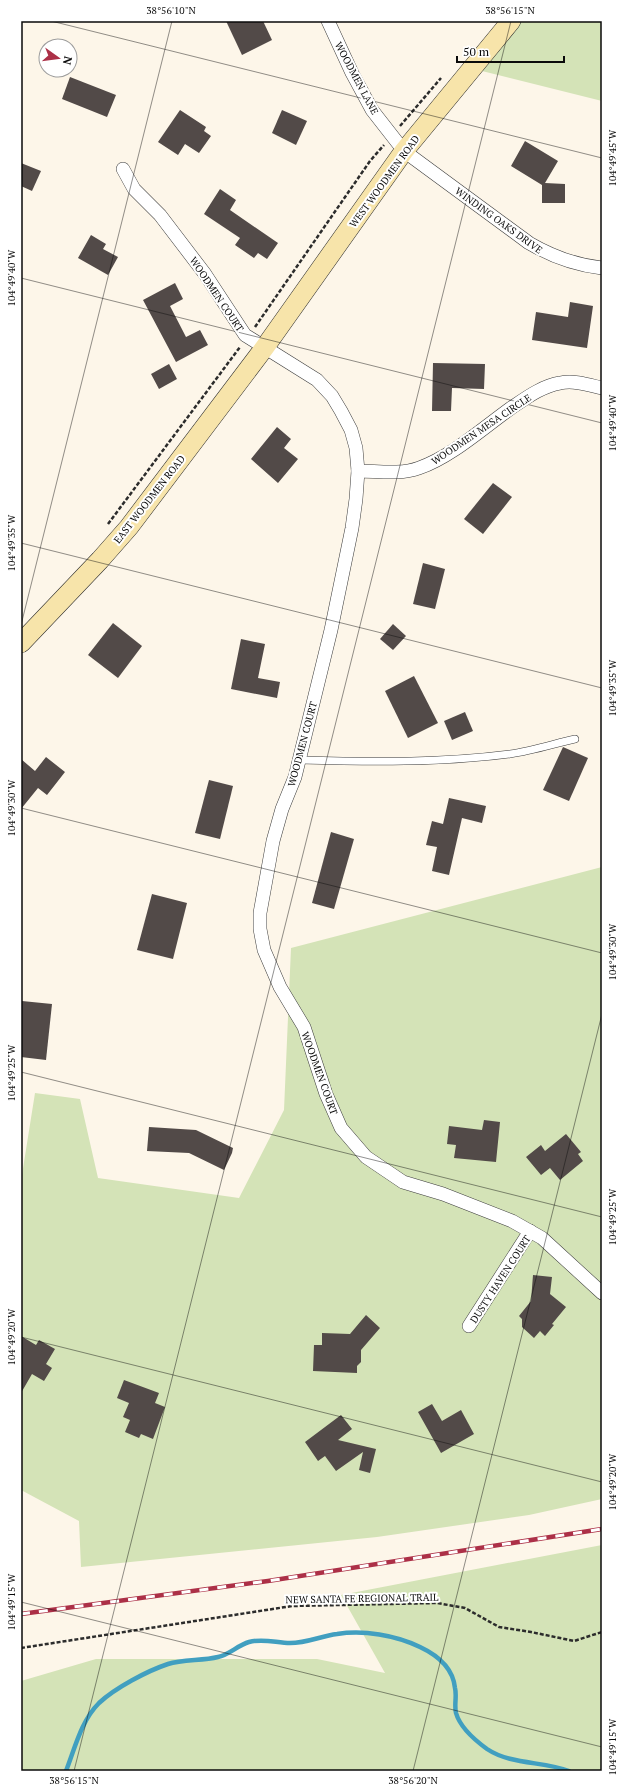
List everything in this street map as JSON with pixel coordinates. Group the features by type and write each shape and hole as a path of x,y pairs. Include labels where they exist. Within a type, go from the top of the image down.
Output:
{"main road":[{"name":"WEST WOODMEN ROAD","path":"265,346 404,151 511,21"},
{"name":"EAST WOODMEN ROAD","path":"21,643 100,560 129,527 265,346"}],"street":[{"name":"WOODMEN LANE","path":"328,21 352,73 372,110 404,151"},
{"name":"WINDING OAKS DRIVE","path":"404,151 529,243 549,255 566,262 602,268"},
{"name":"WOODMEN COURT","path":"123,169 134,189 160,214 205,274 245,335 265,346 317,380 332,396 351,430 356,448 358,471 352,528 331,630 300,760 282,809 273,841 260,913 261,941 280,987 304,1027 326,1094 341,1128 366,1157 402,1182 443,1194 512,1221 530,1231 542,1238 602,1293"},
{"name":"WOODMEN MESA CIRCLE","path":"358,471 404,471 418,469 445,455 527,398 546,387 560,383 574,382 602,388"},
{"name":"DUSTY HAVEN COURT","path":"469,1326 530,1231"}],"lane":[{"path":"300,760 393,762 470,758 510,754 575,739"}],"path":[{"path":"106,526 248,337 370,162 443,75"},
{"name":"NEW SANTA FE REGIONAL TRAIL","path":"21,1648 292,1606 437,1603 465,1608 499,1627 574,1641 602,1632"}],"green space":[{"path":"519,21 602,21 602,101 478,70"},
{"path":"602,867 602,1499 529,1515 377,1537 81,1567 79,1521 21,1490 21,1181 35,1093 80,1099 98,1178 239,1198 284,1110 291,948"},
{"path":"602,1545 602,1771 21,1771 21,1681 96,1659 317,1659 385,1673 341,1595"}],"building":[{"path":"226,21 263,21 272,40 242,55"},
{"path":"70,78 116,95 107,117 62,99"},
{"path":"180,110 206,127 204,131 211,136 199,153 185,144 178,155 158,142"},
{"path":"282,110 307,121 296,145 272,133"},
{"path":"525,141 558,161 545,183 565,184 565,203 542,203 542,185 511,166"},
{"path":"21,163 41,171 32,191 21,186"},
{"path":"220,189 236,200 230,210 278,243 267,259 258,253 254,258 235,245 240,238 204,214"},
{"path":"91,235 106,244 103,249 118,257 108,275 78,258"},
{"path":"175,283 183,299 170,306 186,337 200,330 208,345 176,362 143,300"},
{"path":"570,302 593,306 587,348 532,340 536,312 568,317"},
{"path":"433,363 485,364 484,389 452,388 451,411 432,411"},
{"path":"169,364 177,379 159,389 151,374"},
{"path":"277,427 291,439 284,448 298,459 278,483 251,459"},
{"path":"493,483 512,497 483,534 464,519"},
{"path":"423,563 445,569 435,609 413,604"},
{"path":"113,623 142,646 118,678 88,655"},
{"path":"393,624 406,636 393,650 380,639"},
{"path":"241,639 265,644 258,678 280,682 277,698 231,689"},
{"path":"414,676 438,723 408,738 385,691"},
{"path":"465,712 473,731 452,740 444,721"},
{"path":"563,747 588,758 569,801 543,790"},
{"path":"46,757 65,772 47,795 38,788 21,809 21,759 35,771"},
{"path":"209,780 233,786 220,839 195,833"},
{"path":"449,798 486,806 482,823 462,818 449,875 432,871 437,847 426,845 432,821 443,824"},
{"path":"331,832 354,839 334,909 312,903"},
{"path":"152,894 187,903 173,959 137,950"},
{"path":"22,1001 52,1004 46,1060 21,1057"},
{"path":"484,1120 500,1122 496,1162 454,1158 456,1145 447,1144 449,1126 482,1130"},
{"path":"149,1127 196,1130 233,1148 232,1153 224,1170 189,1153 147,1151"},
{"path":"566,1134 581,1152 578,1154 583,1161 560,1180 550,1168 541,1175 526,1157 541,1145 545,1151"},
{"path":"533,1275 552,1277 550,1294 566,1307 552,1324 554,1325 545,1336 540,1331 534,1338 522,1327 522,1319 519,1316 531,1301"},
{"path":"366,1315 380,1328 361,1350 361,1362 357,1366 357,1373 313,1371 314,1345 322,1345 322,1333 350,1334"},
{"path":"21,1336 36,1345 39,1340 55,1349 46,1364 52,1368 44,1381 32,1374 21,1393"},
{"path":"124,1380 159,1393 155,1403 165,1407 153,1439 141,1434 139,1438 125,1432 130,1420 123,1417 129,1403 117,1398"},
{"path":"432,1404 442,1421 461,1410 474,1434 441,1453 418,1412"},
{"path":"341,1415 352,1429 338,1440 376,1449 370,1473 359,1470 363,1452 336,1471 325,1456 318,1461 305,1442"}],"waterway":[{"path":"66,1771 79,1735 93,1710 106,1697 132,1680 174,1662 222,1656 249,1642 265,1641 296,1643 347,1633 379,1634 400,1639 420,1647 432,1654 448,1668 454,1681 456,1691 455,1710 458,1718 478,1742 487,1749 506,1758 569,1771"}],"railway":[{"path":"21,1614 268,1581 602,1529"}]}
